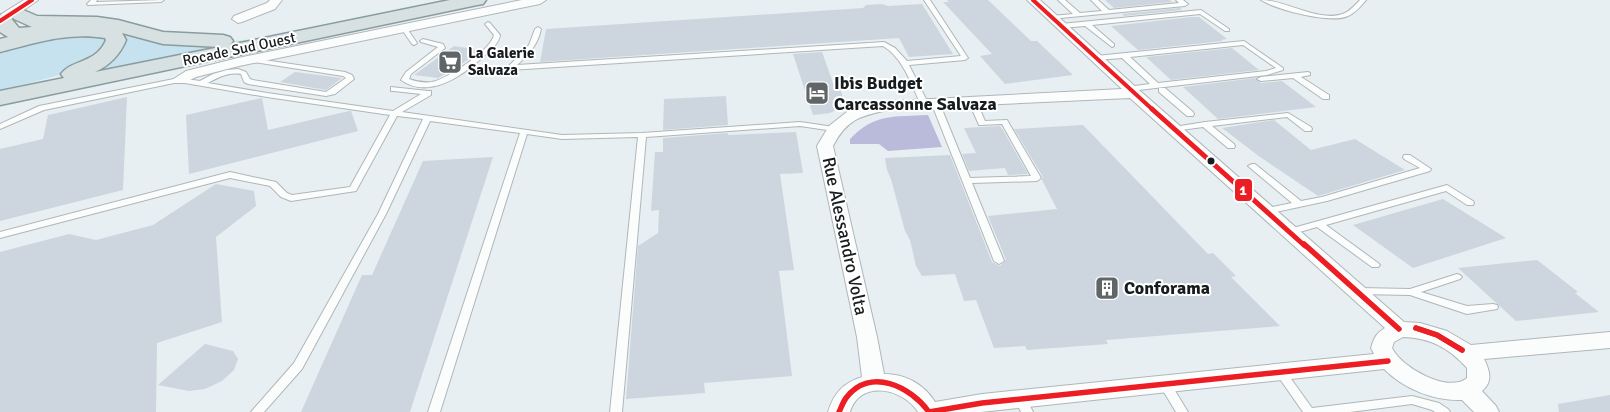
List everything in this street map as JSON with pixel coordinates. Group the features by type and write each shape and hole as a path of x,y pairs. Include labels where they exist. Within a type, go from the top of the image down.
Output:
{"main road":[{"name":"Rocade Sud Ouest","path":"0,96 400,24 477,0"},
{"path":"13,23 97,23 118,26 163,38 223,41 400,24"},
{"path":"0,96 65,77 88,68 114,49 116,40 112,33 97,30 13,23"},
{"path":"0,108 148,68"}],"street":[{"path":"179,80 191,74 250,60 540,0"},
{"path":"1033,0 1174,129 1399,329"},
{"path":"238,19 276,4"},
{"path":"834,129 853,114 892,105 1132,91"},
{"name":"Rue Alessandro Volta","path":"834,129 825,146 867,337 874,382"},
{"path":"1399,329 1415,329 1434,333 1452,342 1467,353 1478,368 1478,382 1466,390 1452,392 1434,389 1416,382 1400,372 1388,361 1382,350 1382,340 1388,332 1399,329"},
{"path":"1467,353 1610,340"},
{"path":"839,412 840,405 847,394 859,386 874,382 891,383 908,388 921,398 929,412 1024,405 1165,384 1388,361"},
{"path":"1466,390 1488,412"}],"lane":[{"path":"94,0 90,4 161,0"},
{"path":"905,63 965,58 927,0"},
{"path":"1061,0 1078,15"},
{"path":"1094,0 1107,12"},
{"path":"1057,22 1078,15 1185,4 1179,0"},
{"path":"1264,0 1308,14 1335,17 1352,12 1363,0"},
{"path":"1057,22 1086,23 1201,12 1227,30"},
{"path":"1086,23 1112,45"},
{"path":"400,24 414,43"},
{"path":"423,41 434,42 441,45 442,48 408,73 405,80 422,85 442,84 496,40 497,35 488,24"},
{"path":"538,29 531,48 510,68 884,44 893,49 905,63 929,102 967,182 999,261"},
{"path":"1096,58 1244,43 1282,69 1267,73 1159,88"},
{"path":"1124,56 1190,114"},
{"path":"200,84 221,73 238,70 244,72 247,80 251,82 326,94 350,79 350,76 345,74 250,60"},
{"path":"1132,91 1308,74"},
{"path":"1294,76 1326,98"},
{"path":"0,120 42,108 179,80 562,137 642,135 800,124 834,129"},
{"path":"0,235 230,175 273,184 284,195 291,198 353,189 395,113 428,92 394,89"},
{"path":"967,182 1037,178 1004,122 982,123 972,100"},
{"path":"0,127 42,108"},
{"path":"1174,129 1288,115 1308,129"},
{"path":"257,412 298,366 382,214 428,117"},
{"path":"1205,124 1231,146"},
{"path":"434,412 524,132"},
{"path":"616,412 642,135"},
{"path":"1266,211 1324,199 1427,169 1407,158"},
{"path":"1252,166 1298,203"},
{"path":"1289,232 1447,188 1470,203"},
{"path":"1319,224 1375,265"},
{"path":"1410,292 1457,277"},
{"path":"1356,292 1410,292 1468,310 1493,307"},
{"path":"1280,372 1309,412"},
{"path":"1165,384 1182,412"},
{"path":"1314,412 1412,400 1435,406 1444,412"}],"shaded area":[{"path":"41,25 91,25 114,28 178,43 225,42 273,37 46,85 80,74 104,63 114,56 121,47 125,37 103,27 78,26 27,31 19,28"},
{"path":"56,33 106,36 110,48 67,73 0,91 0,50"},
{"path":"928,115 942,147 888,151 879,144 850,144 850,139 859,131 877,121 886,118"}],"building":[{"path":"947,0 988,0 1031,41 1037,41 1073,75 1005,84 980,56 992,54 943,2 949,2"},
{"path":"1105,0 1170,0 1172,2 1114,8"},
{"path":"882,4 888,6 922,4 953,54 909,57 899,38 540,62 546,29 863,8 866,5"},
{"path":"1180,8 1182,10 1124,16 1122,14"},
{"path":"1199,17 1227,39 1138,50 1111,26"},
{"path":"454,46 481,50 438,78 414,75"},
{"path":"1232,48 1259,70 1171,80 1146,57"},
{"path":"822,52 834,86 839,86 846,105 830,113 813,115 793,54"},
{"path":"295,72 342,78 326,90 280,82"},
{"path":"1255,78 1261,83 1282,81 1316,107 1218,119 1183,87"},
{"path":"726,96 728,125 663,130 664,99"},
{"path":"127,97 123,190 0,221 0,149 43,139 48,115"},
{"path":"262,98 268,130 351,111 358,131 189,174 186,115"},
{"path":"1274,120 1311,150 1355,139 1405,170 1318,196 1260,157 1222,128"},
{"name":"Conforama","path":"1083,125 1208,254 1213,253 1236,276 1231,277 1280,326 1106,340 1108,344 1027,350 1025,346 994,348 976,300 964,301 955,274 922,276 916,266 910,240 905,231 885,158 950,155 992,262 1000,266 1006,260 988,216 1057,209 1042,180 1043,177 1014,129"},
{"path":"1000,126 1028,174 1008,175 1005,168 969,171 962,154 976,153 964,128"},
{"path":"796,132 803,173 780,174 794,270 779,271 792,376 704,383 705,393 626,399 638,246 658,233 659,210 651,211 655,152 663,152 663,138 728,133 728,135"},
{"path":"493,157 410,412 301,412 362,275 372,275 423,161"},
{"path":"216,184 254,191 256,206 216,237 222,322 157,343 156,412 0,412 0,252 69,234 96,240 153,225"},
{"path":"1443,199 1506,238 1413,268 1353,225"},
{"path":"1537,260 1578,292 1575,293 1599,312 1516,321 1458,268"},
{"path":"205,344 233,351 238,359 234,370 222,381 205,389 189,391 158,385"},
{"path":"1610,395 1610,412 1559,412 1558,404"}],"transit line":[{"name":"1","path":"0,21 32,0"},
{"name":"1","path":"1033,0 1134,93 1399,329"},
{"name":"1","path":"1416,328 1437,335 1462,350"},
{"name":"1","path":"1416,328 1437,335 1462,350"},
{"name":"1","path":"929,412 982,403 1388,361"},
{"name":"1","path":"839,412 846,398 856,388 869,383 882,382 896,385 909,391 920,400 929,412"}],"place":[{"name":"La Galerie Salvaza","path":"450,62"},
{"name":"Ibis Budget Carcassonne Salvaza","path":"817,93"},
{"name":"Conforama","path":"1107,288"}]}
